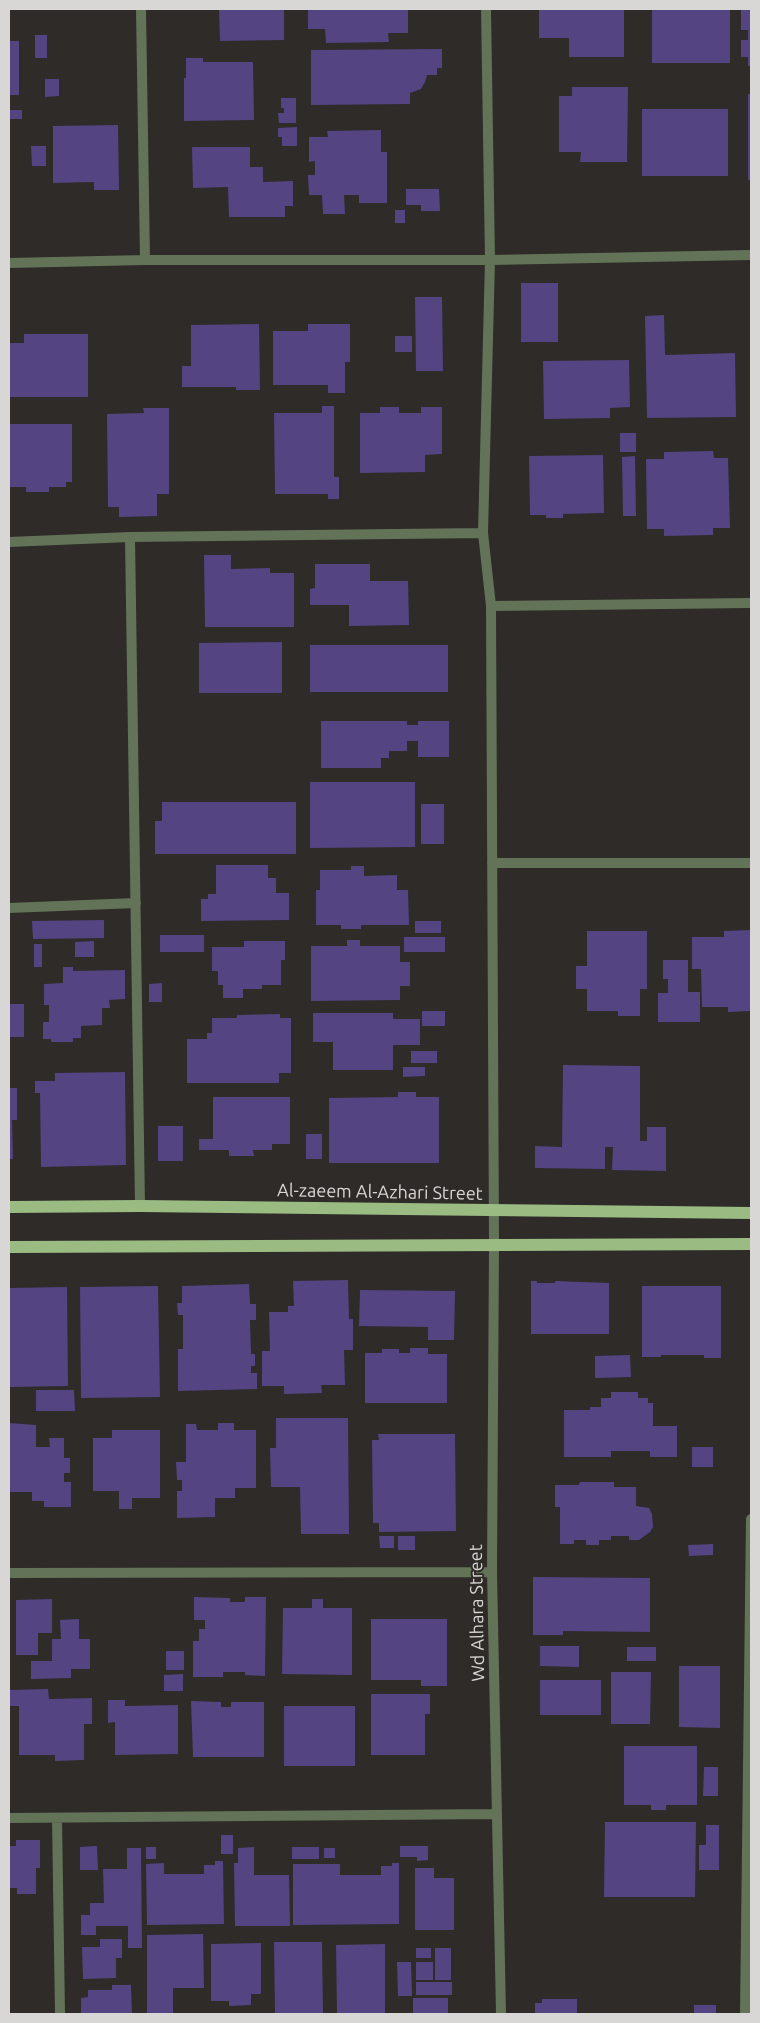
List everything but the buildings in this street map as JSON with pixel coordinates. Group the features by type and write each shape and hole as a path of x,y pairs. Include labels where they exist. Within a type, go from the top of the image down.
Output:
{"main road":[{"name":"Al-zaeem Al-Azhari Street","path":"9,1207 140,1206 494,1211 751,1212"},
{"path":"9,1246 751,1244"}],"street":[{"path":"141,9 145,260"},
{"name":"Wd Alhara Street","path":"486,9 490,260 482,533 491,606 494,1211 492,1572 501,2014"},
{"path":"9,263 145,260 490,260 751,254"},
{"path":"9,542 130,537 482,533"},
{"path":"130,537 140,1206"},
{"path":"491,606 751,603"},
{"path":"492,863 751,863"},
{"path":"9,908 136,903"},
{"path":"745,2014 751,1519"},
{"path":"9,1573 492,1572"},
{"path":"9,1818 496,1814"},
{"path":"57,1818 60,2014"}]}
